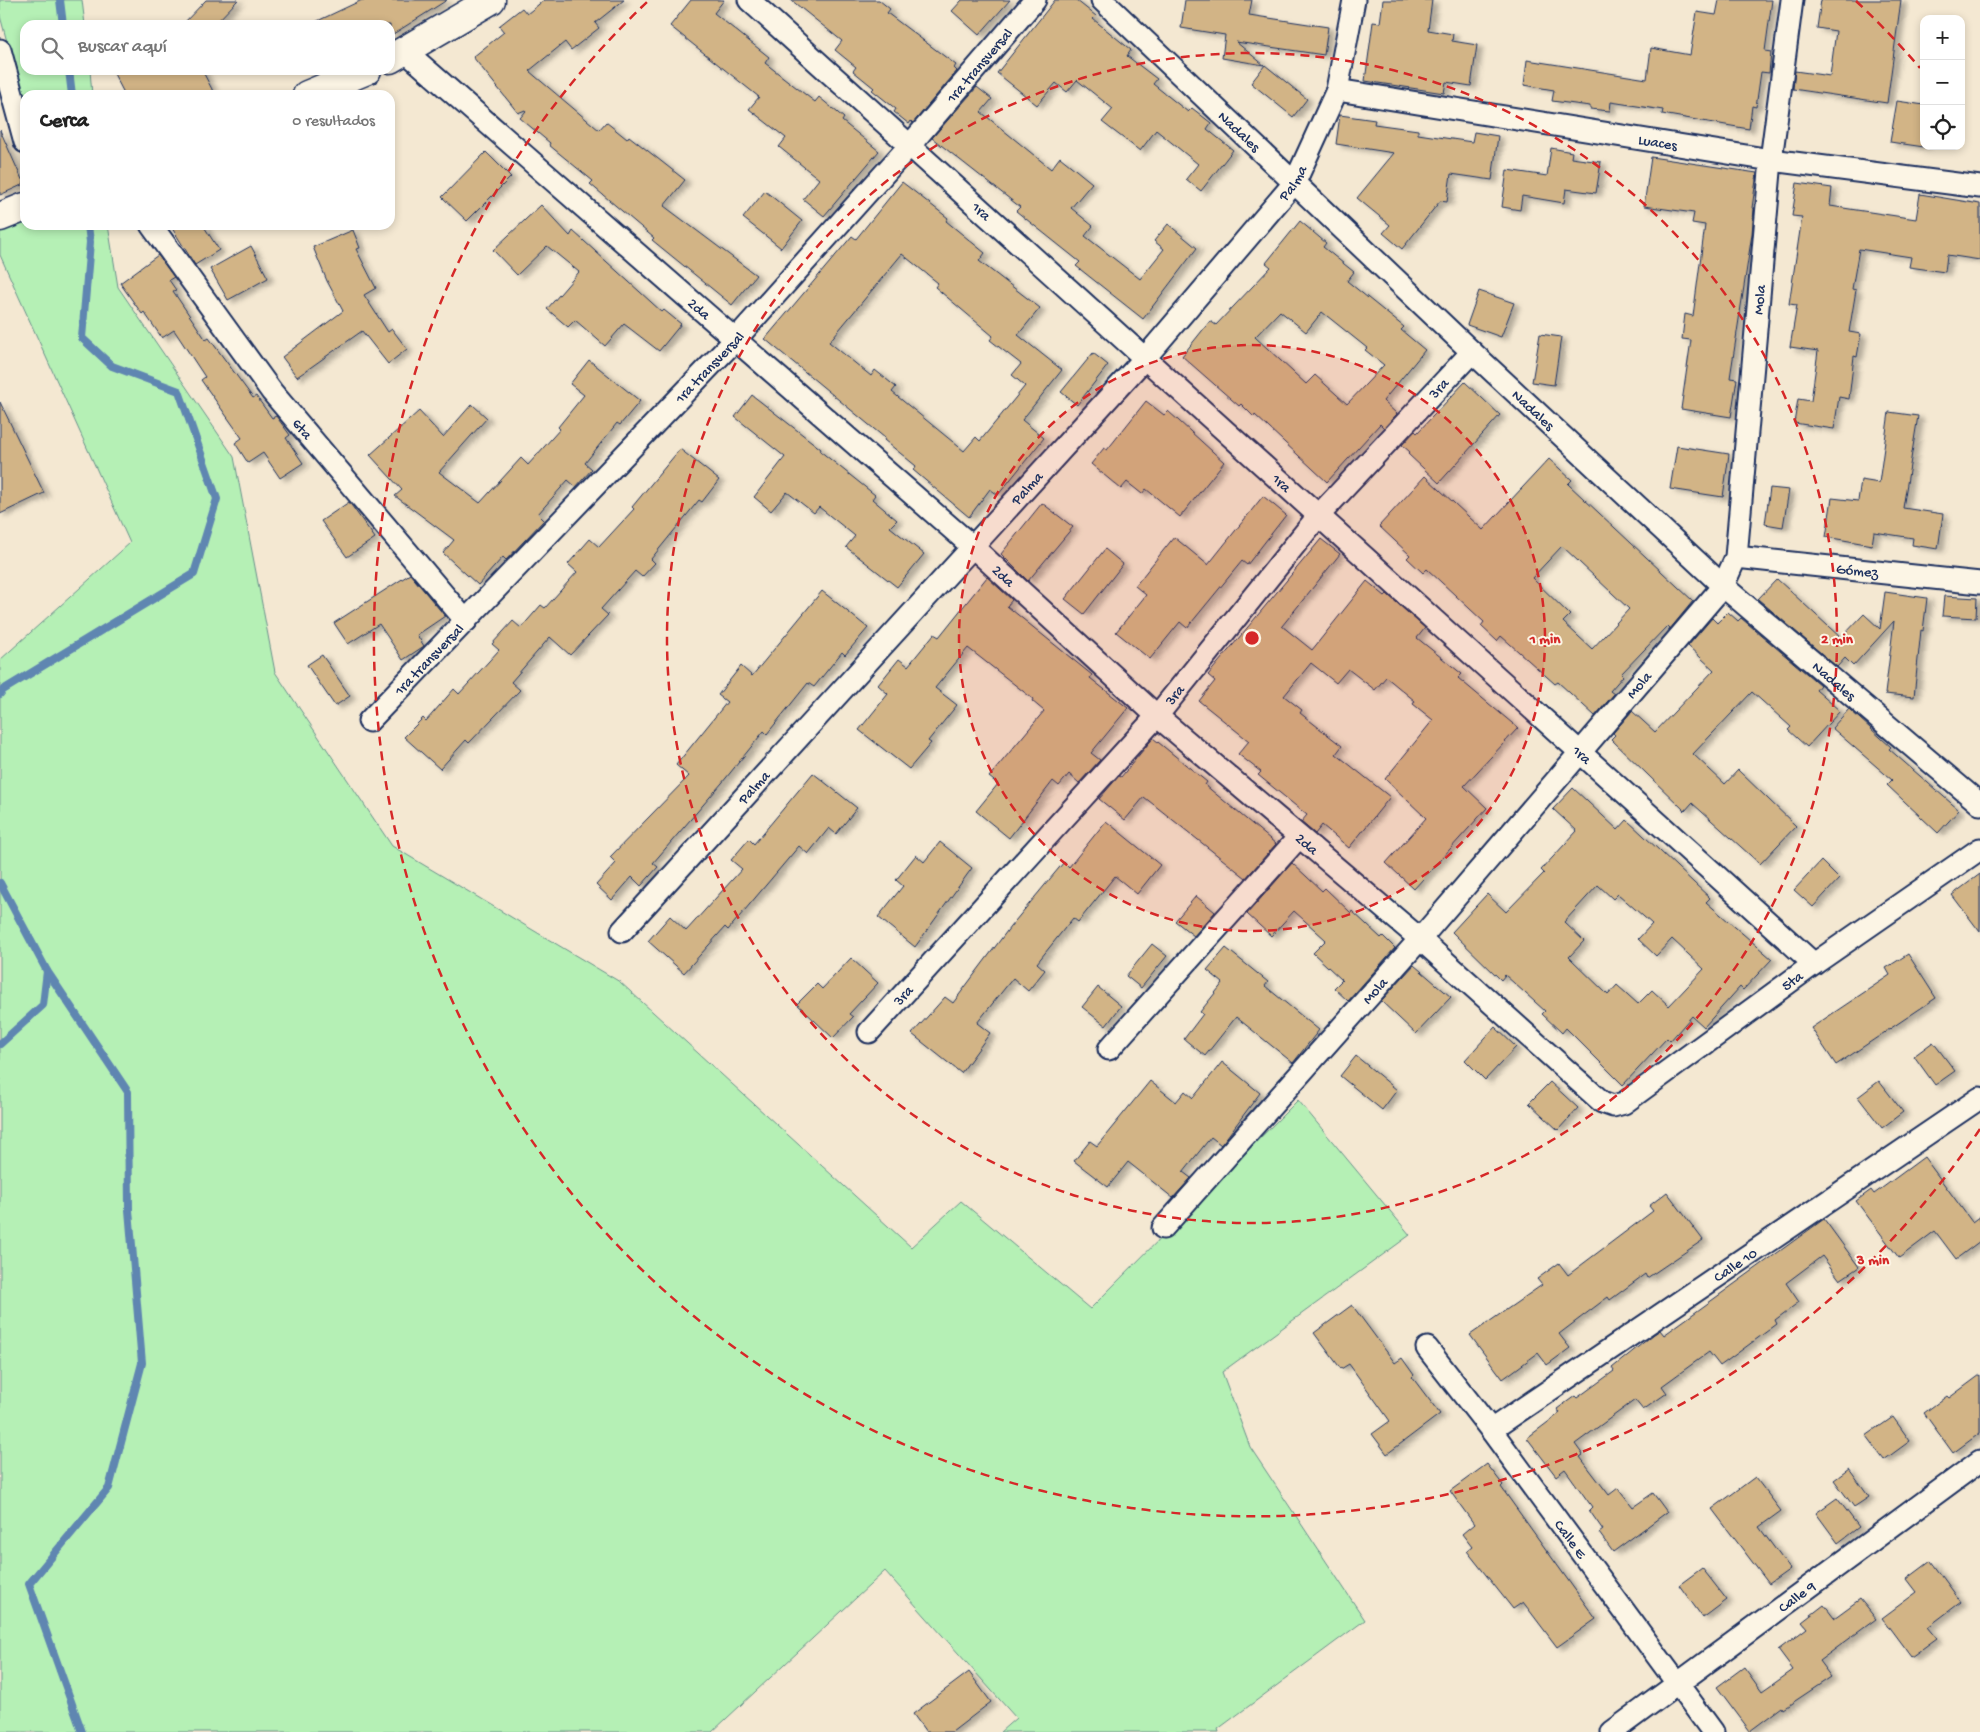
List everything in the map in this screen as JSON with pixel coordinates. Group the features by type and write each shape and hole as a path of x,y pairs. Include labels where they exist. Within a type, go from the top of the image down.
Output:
{"main road":[{"path":"398,55 491,0"},
{"path":"319,90 355,75"},
{"path":"0,217 20,209"}],"street":[{"name":"1ra","path":"749,0 1814,964"},
{"name":"1ra transversal","path":"369,721 735,340 910,145 1035,0"},
{"name":"Nadales","path":"1102,0 1472,352 1724,586 1980,804"},
{"name":"Palma","path":"622,931 974,548 1145,358 1295,182 1337,90 1354,0"},
{"name":"Mola","path":"1163,1228 1420,939 1724,586 1736,557 1771,160 1792,0"},
{"path":"0,50 20,124"},
{"name":"2da","path":"398,55 735,340 974,548 1157,716 1420,939 1602,1102"},
{"name":"Luaces","path":"1337,90 1771,160 1980,187"},
{"name":"6ta","path":"155,230 272,392 466,621"},
{"name":"3ra","path":"869,1032 1157,716 1319,515 1472,352"},
{"name":"Gómez","path":"1736,557 1980,583"},
{"path":"1109,1049 1299,837"},
{"name":"5ta","path":"1602,1102 1613,1106 1624,1103 1814,964 1980,849"},
{"name":"Calle 10","path":"1491,1430 1980,1098"},
{"name":"Calle E","path":"1427,1348 1491,1430 1713,1732"},
{"name":"Calle 9","path":"1612,1732 1980,1461"}],"green space":[{"path":"0,0 82,0 84,20 20,20 20,75 90,75 92,90 20,90 0,16"},
{"path":"20,206 20,230 109,230 118,287 234,457 275,672 392,846 620,982 911,1247 961,1201 1090,1309 1298,1100 1410,1235 1222,1372 1250,1447 1365,1620 1218,1729 1219,1732 1000,1732 1016,1718 885,1571 712,1732 0,1732 0,660 130,543 0,255 0,216"}],"building":[{"path":"206,0 238,0 219,20 187,20"},
{"path":"362,0 447,0 395,33 395,20 320,20"},
{"path":"544,0 624,0 595,23 599,28 571,50 565,42 529,71 599,130 606,122 627,139 629,136 685,180 664,206 756,275 732,305 652,240 654,238 590,184 593,181 520,118 526,111 518,113 473,57 504,32 499,26 522,8 527,14"},
{"path":"691,0 724,0 714,13 769,57 765,63 815,102 819,97 844,118 842,121 879,151 824,216 803,199 819,179 779,147 786,138 749,109 759,97 670,26"},
{"path":"791,0 879,0 890,9 887,13 956,65 954,68 957,71 913,123 911,121 909,124 894,112 896,109 872,90 874,88 853,71 856,67 835,50 842,41"},
{"path":"962,0 1010,0 979,35 952,11"},
{"path":"1055,0 1076,0 1096,16 1093,19 1131,50 1127,56 1157,79 1153,84 1188,112 1192,108 1211,123 1207,129 1233,150 1201,191 1186,179 1198,164 1156,130 1140,151 1102,122 1113,109 1077,80 1067,92 1056,83 1037,105 997,73"},
{"path":"1185,0 1252,0 1249,15 1328,27 1324,55 1236,42 1264,65 1222,58 1225,35 1181,28"},
{"path":"1383,0 1432,0 1428,30 1453,34 1452,41 1477,45 1471,86 1446,82 1444,93 1365,81 1373,22 1380,23"},
{"path":"1719,0 1772,0 1765,51 1771,52 1769,73 1761,72 1756,107 1752,106 1749,129 1662,114 1663,110 1611,102 1610,111 1590,109 1590,106 1552,101 1554,90 1524,85 1527,60 1647,79 1651,48 1690,55 1697,12 1716,15"},
{"path":"1821,0 1901,0 1887,103 1793,89 1795,71 1830,76 1836,31 1817,28"},
{"path":"1265,65 1307,99 1293,117 1251,83"},
{"path":"115,75 205,75 212,90 122,90"},
{"path":"977,87 992,99 981,112 1051,169 1060,157 1092,183 1071,208 1093,226 1085,236 1140,279 1164,249 1154,241 1168,224 1197,248 1143,319 1076,266 1080,262 1016,211 1020,207 932,138"},
{"path":"1897,101 1920,104 1920,146 1890,142"},
{"path":"1340,115 1375,120 1374,124 1418,130 1418,134 1472,142 1474,132 1498,136 1492,180 1451,174 1447,202 1440,201 1402,249 1383,233 1390,225 1357,198 1394,153 1336,144"},
{"path":"0,130 20,175 20,186 0,195"},
{"path":"1551,148 1572,152 1571,158 1601,162 1596,193 1566,189 1564,203 1522,196 1520,210 1502,207 1507,170 1547,176"},
{"path":"486,152 511,177 467,221 442,197"},
{"path":"1651,157 1757,173 1752,208 1754,208 1752,234 1730,378 1737,379 1731,417 1681,409 1691,340 1682,339 1685,314 1693,316 1705,225 1692,223 1694,213 1644,206"},
{"path":"902,182 948,218 946,221 985,253 979,261 1040,308 1018,335 1062,370 1022,420 1044,438 998,495 990,489 969,517 913,470 916,466 884,440 885,438 765,339 852,236 856,239","holes":["902,254 938,283 935,287 993,336 990,340 1021,364 1012,375 1025,386 980,441 976,437 964,451 892,392 896,387 875,370 871,376 829,342"]},
{"path":"1797,183 1832,188 1830,206 1916,219 1920,194 1980,204 1980,260 1947,255 1945,272 1909,267 1911,257 1859,249 1852,289 1856,290 1849,332 1861,334 1857,357 1854,356 1849,399 1839,397 1834,429 1794,423 1798,399 1811,401 1818,351 1790,347 1797,305 1789,304 1802,217 1792,216"},
{"path":"765,191 802,221 781,248 743,218"},
{"path":"541,205 570,236 573,231 662,312 664,310 681,324 659,351 624,324 605,346 575,320 568,327 547,309 579,272 547,246 517,275 493,250"},
{"path":"1300,221 1326,243 1323,247 1354,272 1347,281 1404,327 1401,330 1425,350 1383,401 1397,414 1384,428 1380,424 1327,482 1255,415 1254,417 1241,404 1239,406 1182,356 1210,321 1216,325 1271,267 1266,263","holes":["1280,311 1306,332 1322,312 1367,348 1365,350 1384,365 1347,404 1315,375 1306,384 1255,337"]},
{"path":"173,230 206,230 219,250 195,265"},
{"path":"353,230 360,248 356,249 376,288 364,295 388,332 392,329 407,349 388,364 362,331 297,377 282,357 343,311 327,281 313,247"},
{"path":"251,246 268,278 228,300 210,269"},
{"path":"158,255 174,277 169,280 176,290 173,291 206,340 209,338 253,398 256,396 272,418 276,416 290,435 286,438 303,463 280,478 263,453 248,463 235,443 242,438 201,380 205,377 174,330 162,338 120,283"},
{"path":"1479,291 1514,303 1501,337 1467,325"},
{"path":"1540,334 1561,337 1554,385 1532,382"},
{"path":"1093,353 1108,365 1077,405 1061,392"},
{"path":"589,360 640,401 620,425 617,423 585,463 592,469 576,487 568,480 538,514 544,520 506,560 503,557 478,585 443,553 454,540 395,496 402,490 370,455 419,411 443,437 472,404 487,418 439,472 480,503 521,458 528,465 560,429 558,427 584,395 570,384"},
{"path":"1465,382 1500,415 1439,483 1408,454 1410,452 1402,445 1415,431 1417,433"},
{"path":"752,395 821,449 820,451 875,495 872,499 897,520 890,527 924,554 897,587 846,547 855,536 819,507 814,513 787,492 771,511 754,497 785,457 735,417"},
{"path":"1146,401 1164,415 1168,411 1224,462 1180,517 1146,489 1142,494 1127,482 1121,489 1091,464 1104,448 1107,450"},
{"path":"0,402 44,493 0,514"},
{"path":"1889,412 1918,416 1903,508 1943,514 1938,549 1912,545 1913,538 1874,532 1872,545 1826,537 1832,498 1858,501 1861,480 1879,483"},
{"path":"1677,446 1729,454 1723,497 1670,489"},
{"path":"680,449 719,480 702,502 699,500 651,559 655,563 642,577 635,571 601,609 608,615 570,655 550,637 511,682 520,690 469,743 466,740 440,769 404,737 423,718 426,721 454,689 459,694 499,650 492,644 513,621 521,628 541,605 545,608 577,572 568,564 590,539 599,547 634,509 632,507"},
{"path":"1549,459 1572,480 1568,484 1693,601 1670,629 1667,626 1621,674 1623,676 1610,691 1614,694 1595,716 1558,682 1555,684 1501,636 1497,641 1481,626 1484,622 1427,569 1423,573 1407,558 1410,555 1379,526 1425,476 1483,530","holes":["1562,546 1629,609 1592,649 1563,622 1570,615 1532,578"]},
{"path":"1770,488 1789,490 1783,527 1765,524"},
{"path":"1263,496 1286,515 1247,565 1242,561 1187,628 1180,622 1150,659 1116,632 1146,595 1135,586 1174,537 1208,565"},
{"path":"349,502 375,538 347,557 321,521"},
{"path":"1042,503 1073,527 1028,581 1001,554"},
{"path":"1321,539 1340,554 1282,626 1312,650 1367,581 1385,596 1387,594 1425,628 1417,638 1462,674 1458,678 1518,728 1464,786 1487,808 1414,889 1386,863 1426,818 1385,779 1433,720 1413,704 1415,701 1386,677 1375,690 1348,669 1336,683 1311,663 1284,696 1302,710 1300,713 1342,746 1336,754 1390,797 1349,848 1322,825 1315,834 1301,822 1307,815 1258,775 1261,772 1238,754 1249,741 1199,701 1215,681 1208,675"},
{"path":"1105,549 1123,564 1084,614 1065,599"},
{"path":"410,574 445,616 417,635 424,646 403,660 379,624 348,644 334,623"},
{"path":"987,577 1012,600 1007,606 1092,675 1090,678 1128,708 1091,753 1100,760 1079,783 1069,774 1059,786 1053,781 1009,838 976,811 998,784 989,777 1044,711 1032,701 1033,699 968,648 935,688 957,705 928,741 931,743 909,769 859,730 888,694 878,685 899,659 908,666 934,634 939,637"},
{"path":"1777,579 1841,638 1864,614 1880,629 1885,592 1927,598 1923,631 1921,630 1914,697 1885,694 1894,621 1853,666 1845,658 1837,667 1758,599"},
{"path":"822,591 868,628 845,655 842,652 814,687 808,683 767,734 764,731 653,863 658,867 641,886 632,877 612,900 596,885 616,863 610,857 689,776 676,765 727,702 718,695 741,666 752,676"},
{"path":"1944,596 1977,598 1976,618 1942,616"},
{"path":"1728,612 1738,621 1741,618 1820,685 1816,690 1840,711 1807,747 1788,730 1791,727 1752,692 1693,754 1725,784 1738,770 1796,826 1760,864 1692,803 1685,811 1611,739 1615,735 1613,733 1632,711 1655,732 1714,670 1688,646 1712,618 1717,623"},
{"path":"322,655 350,696 335,706 307,665"},
{"path":"1849,709 1891,747 1889,749 1959,810 1938,833 1887,785 1892,780 1832,728"},
{"path":"1153,738 1207,782 1205,785 1276,844 1246,878 1144,797 1125,820 1099,799 1119,776 1121,777"},
{"path":"813,773 857,808 836,834 829,828 808,854 799,846 728,930 725,927 684,973 648,941 670,916 686,931 742,869 731,860 749,839 754,844"},
{"path":"1573,788 1618,830 1627,820 1710,898 1706,902 1772,959 1743,990 1740,987 1704,1027 1692,1016 1670,1041 1667,1038 1623,1085 1566,1028 1562,1033 1542,1014 1545,1011 1505,975 1501,980 1452,932 1487,894 1506,912 1544,873 1541,870 1577,831 1553,809","holes":["1598,885 1613,899 1618,894 1652,924 1638,939 1656,956 1672,939 1704,969 1669,1006 1652,990 1638,1004 1617,985 1608,995 1569,957 1584,941 1564,922"]},
{"path":"1106,821 1160,865 1137,894 1115,876 1078,922 1073,918 1037,963 1045,970 1028,991 1013,978 977,1023 990,1033 961,1073 912,1034 945,997 953,1003 1010,927 1064,862 1069,867"},
{"path":"940,842 972,868 915,947 878,917 903,886 896,880 916,855 924,862"},
{"path":"1821,861 1839,879 1813,907 1794,890"},
{"path":"1292,863 1322,891 1325,888 1351,913 1352,911 1381,938 1383,936 1395,948 1348,1001 1334,988 1342,980 1313,953 1326,940 1294,911 1271,936 1247,914"},
{"path":"1980,874 1980,932 1952,895"},
{"path":"1196,896 1215,912 1194,936 1175,921"},
{"path":"1152,944 1167,956 1141,988 1126,976"},
{"path":"1226,948 1268,982 1265,986 1319,1030 1293,1063 1236,1017 1205,1056 1184,1039 1203,1014 1200,1012 1223,983 1207,970"},
{"path":"1908,954 1936,998 1836,1065 1811,1028 1890,975 1886,968"},
{"path":"851,958 878,983 849,1014 853,1017 833,1038 797,1004 817,984 822,989"},
{"path":"1414,965 1451,997 1416,1034 1381,1001"},
{"path":"1098,987 1121,1006 1106,1026 1082,1007"},
{"path":"1495,1027 1516,1047 1485,1080 1465,1060"},
{"path":"1933,1042 1955,1071 1935,1085 1914,1056"},
{"path":"1356,1056 1397,1090 1382,1110 1340,1076"},
{"path":"1222,1062 1260,1093 1221,1145 1211,1137 1183,1172 1191,1178 1173,1198 1128,1162 1108,1187 1074,1161 1090,1141 1097,1146 1150,1081 1176,1102 1185,1091 1193,1098"},
{"path":"1879,1081 1903,1112 1882,1128 1858,1097"},
{"path":"1550,1082 1578,1108 1558,1130 1529,1103"},
{"path":"1924,1157 1972,1222 1980,1216 1980,1241 1956,1259 1935,1231 1899,1258 1856,1201 1871,1190 1874,1194"},
{"path":"1667,1192 1703,1240 1647,1278 1645,1274 1610,1300 1608,1297 1559,1334 1570,1348 1547,1365 1538,1353 1503,1379 1470,1335 1542,1285 1537,1279 1559,1263 1568,1275 1653,1211 1649,1206"},
{"path":"1824,1219 1859,1267 1840,1280 1822,1256 1786,1283 1799,1302 1775,1320 1777,1324 1720,1366 1709,1352 1662,1386 1667,1393 1643,1410 1635,1400 1575,1444 1583,1455 1580,1457 1609,1495 1618,1488 1633,1507 1653,1493 1667,1512 1613,1552 1599,1533 1603,1530 1589,1510 1592,1507 1565,1469 1556,1476 1527,1438 1560,1413 1557,1409 1575,1396 1577,1398 1614,1371 1612,1368 1654,1334 1660,1330 1664,1335"},
{"path":"1352,1305 1395,1363 1402,1358 1414,1375 1412,1377 1440,1414 1387,1454 1372,1434 1390,1421 1349,1364 1341,1369 1314,1333"},
{"path":"1980,1375 1980,1433 1953,1453 1924,1413 1947,1396 1949,1398"},
{"path":"1893,1417 1910,1441 1884,1460 1866,1436"},
{"path":"1487,1464 1503,1485 1501,1487 1596,1619 1557,1647 1523,1602 1513,1609 1467,1551 1472,1547 1462,1534 1474,1524 1450,1491"},
{"path":"1849,1469 1869,1497 1854,1507 1834,1480"},
{"path":"1755,1477 1781,1511 1759,1527 1790,1569 1769,1584 1712,1509"},
{"path":"1837,1498 1859,1527 1838,1543 1816,1513"},
{"path":"1931,1561 1961,1602 1928,1627 1937,1638 1911,1657 1882,1618 1917,1592 1907,1579"},
{"path":"1702,1568 1727,1600 1703,1618 1679,1585"},
{"path":"1860,1599 1876,1619 1819,1661 1831,1677 1783,1709 1782,1707 1750,1731 1717,1687 1744,1667 1762,1692 1793,1670 1778,1650 1807,1628 1802,1622 1824,1605 1834,1618"},
{"path":"969,1672 991,1702 952,1732 926,1732 913,1714"}],"waterway":[{"path":"60,0 62,20"},
{"path":"70,75 71,90"},
{"path":"0,694 3,690 194,574 217,499 179,391 112,366 82,338 90,242 89,230"},
{"path":"0,883 47,971 43,1005 0,1044"},
{"path":"47,971 128,1092 129,1210 142,1363 109,1488 29,1584 82,1732"}]}
